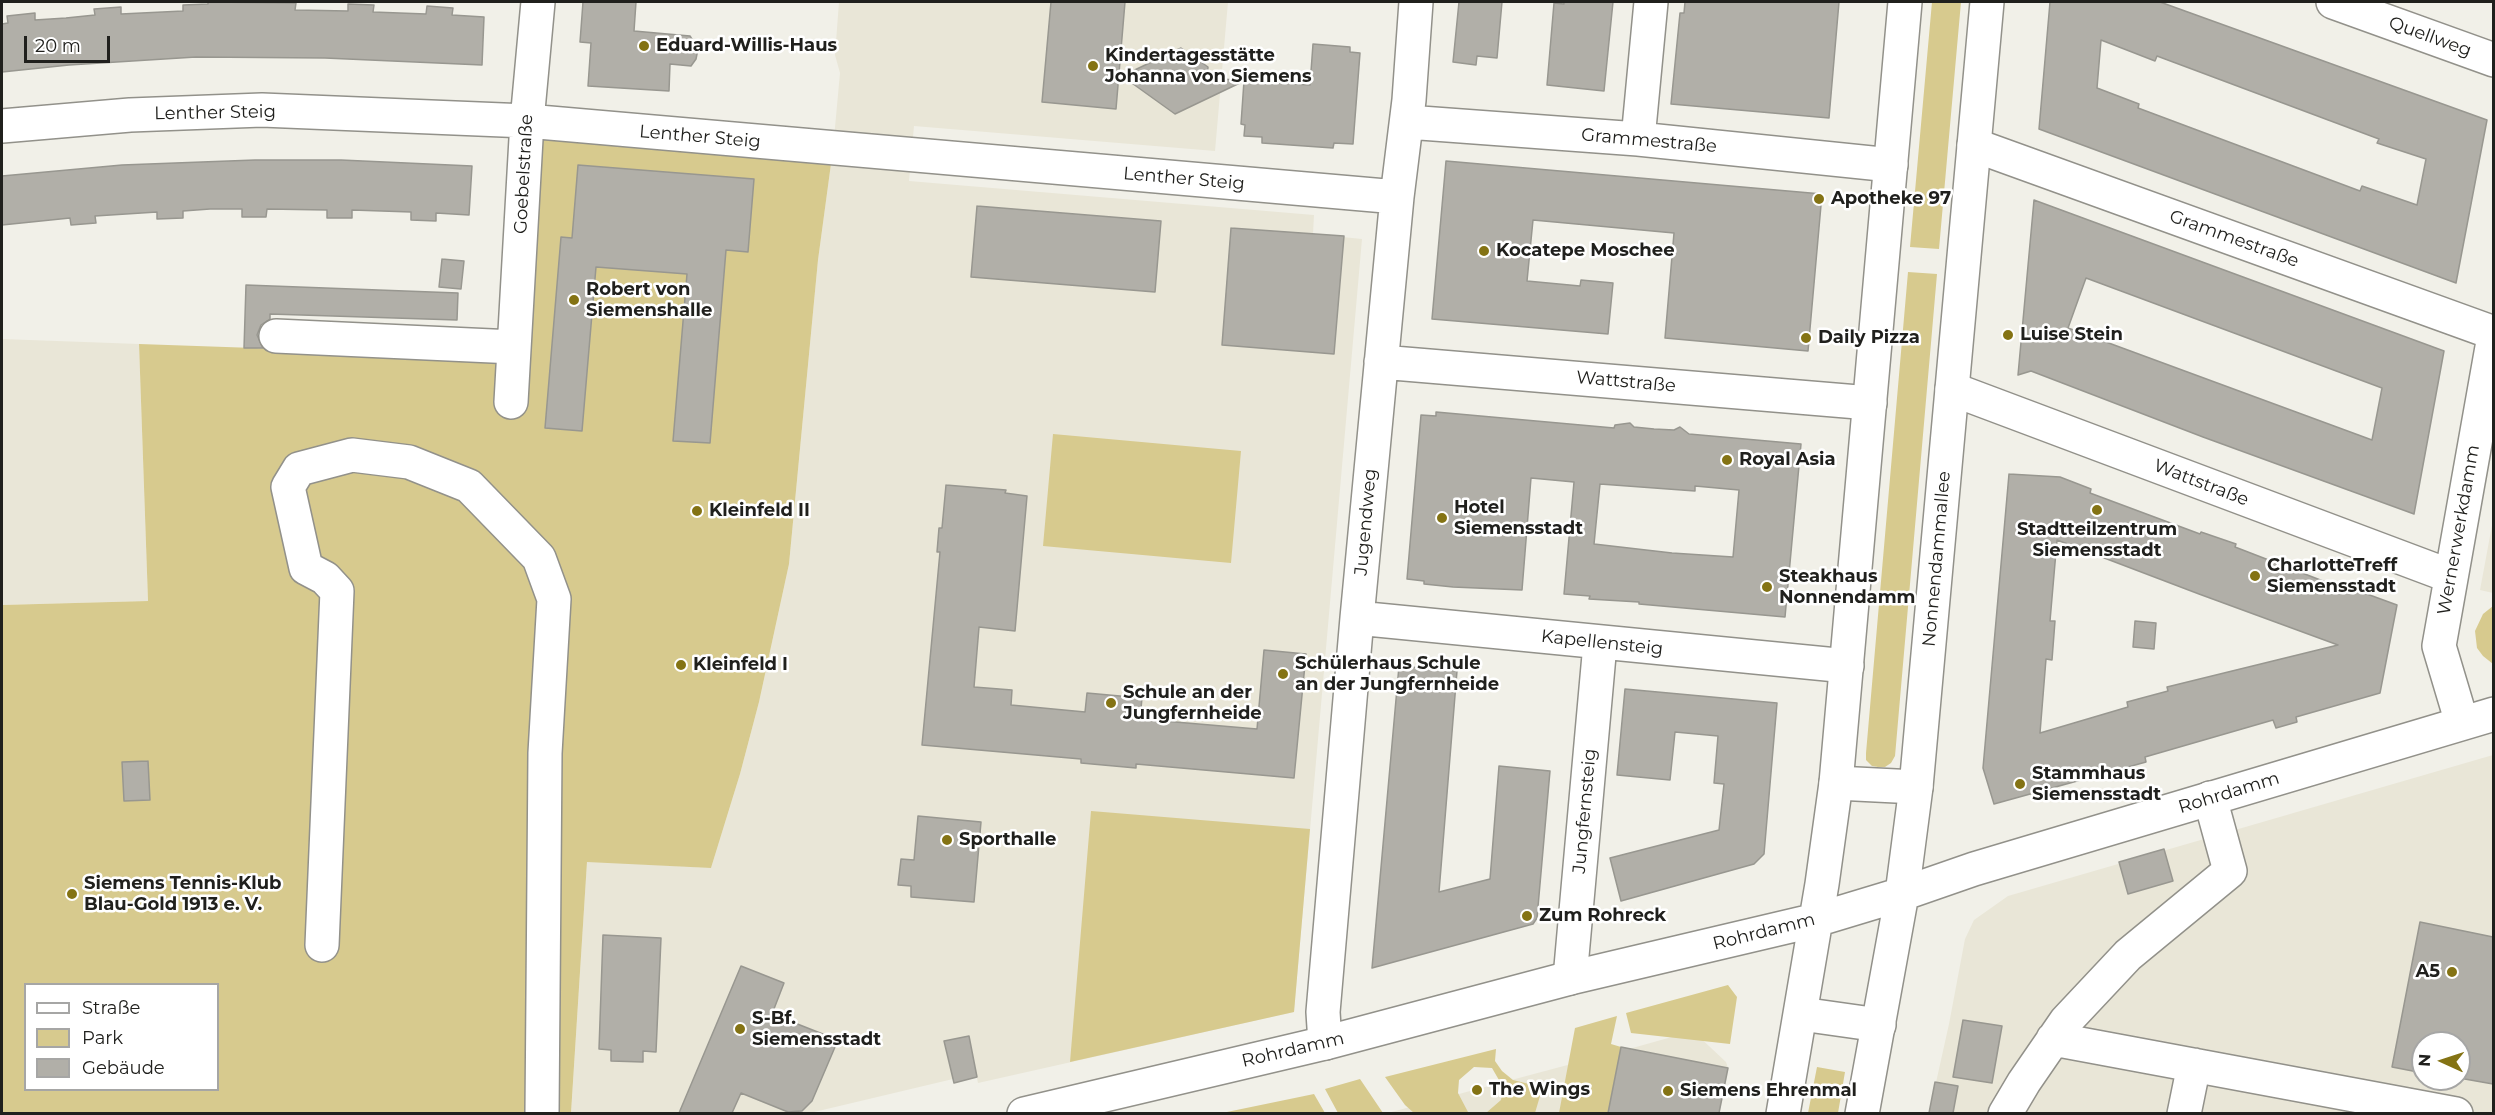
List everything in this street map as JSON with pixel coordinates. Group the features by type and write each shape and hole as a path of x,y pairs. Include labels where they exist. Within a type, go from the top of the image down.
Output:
{"street":[{"name":"Goebelstraße","path":"511,402 527,121 538,2"},
{"name":"Jugendweg","path":"1325,1043 1323,1012 1357,618 1397,197 1407,122 1416,2"},
{"path":"1638,139 1651,2"},
{"path":"1782,1113 1801,1014 1836,783 1905,2"},
{"name":"Nonnendammallee","path":"1862,1113 1902,894 1916,787 1987,2"},
{"name":"Quellweg","path":"2333,2 2493,60"},
{"name":"Lenther Steig","path":"2,126 130,115 262,110 527,121 1397,197"},
{"name":"Grammestraße","path":"1407,122 1638,139 1891,165"},
{"name":"Grammestraße","path":"1974,145 2493,335"},
{"name":"Wernerwerkdamm","path":"2462,723 2439,646 2493,335"},
{"path":"276,336 514,347"},
{"name":"Wattstraße","path":"1381,362 1870,403"},
{"name":"Wattstraße","path":"1952,389 2450,576"},
{"path":"322,945 337,591 326,578 306,568 288,487 299,469 352,456 409,462 469,486 539,558 554,599 545,753 542,1113"},
{"name":"Kapellensteig","path":"1357,618 1600,644 1846,666"},
{"name":"Jungfernsteig","path":"1570,978 1600,644"},
{"name":"Rohrdamm","path":"1024,1113 1325,1043 1570,978 1816,920 1974,869 2493,714"},
{"path":"1836,783 1916,787"},
{"path":"2005,1113 2066,1020 2128,955 2230,871 2210,798"},
{"path":"1801,1014 1879,1025"},
{"path":"2053,1039 2456,1113"},
{"path":"2184,1113 2194,1065"}],"shaded area":[{"name":"Schule an der Jungfernheide","path":"839,2 1228,2 1215,151 914,126 909,181 1314,215 1313,234 1362,239 1294,1012 978,1083 968,1036 945,1042 953,1079 810,1113 571,1114 587,861 711,868 759,702 789,564 818,260 833,149 840,73 835,55"},
{"path":"2,339 139,344 148,601 2,605"},
{"path":"2493,520 2494,592 2493,593 2480,590"},
{"path":"2493,755 2493,1113 1929,1114 1965,939 1974,920 2008,896"},
{"path":"1693,1031 1726,1062 1728,1068 1719,1113 1384,1114 1620,1051 1621,1047 1629,1049"}],"green space":[{"path":"1932,2 1961,2 1939,249 1910,247"},
{"path":"527,121 833,149 818,260 789,564 759,702 740,774 711,868 587,862 571,1113 2,1113 2,605 148,601 139,344 514,357"},
{"path":"1908,272 1937,274 1895,756 1885,767 1878,767 1872,766 1866,760 1866,753"},
{"path":"1053,434 1241,451 1231,563 1043,546"},
{"path":"2493,606 2493,664 2477,648 2475,631 2483,614"},
{"path":"1091,811 1310,829 1294,1012 1070,1062"},
{"path":"1728,985 1737,997 1730,1044 1631,1033 1626,1013"},
{"path":"1617,1016 1611,1044 1621,1047 1608,1113 1559,1113 1575,1028"},
{"path":"1496,1049 1495,1061 1502,1071 1513,1080 1533,1085 1540,1096 1535,1113 1486,1113 1501,1100 1503,1087 1492,1068 1474,1067 1459,1080 1458,1093 1468,1112 1476,1113 1414,1113 1405,1105 1385,1077"},
{"path":"1817,1067 1845,1072 1838,1113 1808,1113"},
{"path":"1360,1079 1383,1113 1338,1113 1325,1089"},
{"path":"1314,1094 1325,1113 1222,1113"}],"building":[{"path":"208,2 296,3 295,10 348,11 348,4 374,5 373,12 426,14 427,6 453,8 452,15 484,17 482,65 325,58 196,57 69,65 2,72 2,24 8,23 7,16 35,13 35,20 66,18 95,15 94,9 121,7 121,14 183,11 183,5 208,4"},
{"name":"Eduard-Willis-Haus","path":"583,2 636,2 634,31 690,36 698,49 696,59 691,66 670,64 669,91 588,86 591,43 580,42"},
{"path":"1051,2 1125,2 1116,109 1042,102"},
{"path":"1459,2 1502,2 1497,58 1477,56 1476,65 1453,62"},
{"path":"1564,2 1613,2 1604,91 1547,85 1554,3 1564,4"},
{"path":"1685,2 1839,2 1829,118 1671,104 1680,13 1684,13"},
{"path":"2050,2 2160,2 2487,120 2456,283 2039,129","holes":["2101,40 2155,61 2157,56 2379,139 2377,143 2426,159 2417,205 2362,186 2360,191 2138,108 2139,104 2097,88"]},
{"path":"1313,44 1350,47 1350,52 1360,53 1353,144 1334,143 1333,148 1262,143 1262,137 1244,136 1245,125 1241,124 1244,81 1175,114 1122,76 1181,48 1208,67 1207,78 1310,85"},
{"path":"255,160 341,160 472,166 469,215 436,213 436,221 411,220 411,212 352,210 352,218 327,218 327,210 267,209 266,217 242,217 242,209 210,209 183,211 183,218 157,219 157,212 95,216 96,223 71,225 70,218 2,225 2,176 122,165"},
{"path":"1446,161 1822,194 1808,351 1665,338 1674,233 1533,220 1527,281 1580,286 1581,280 1613,283 1608,334 1432,319"},
{"name":"Robert von Siemenshalle","path":"578,165 754,179 748,252 726,250 710,443 673,441 687,274 596,267 582,431 545,428 561,237 572,238"},
{"path":"2034,200 2444,351 2414,514 2031,371 2018,375","holes":["2086,278 2382,388 2372,440 2068,328"]},
{"path":"977,206 1161,221 1155,292 971,277"},
{"path":"1231,228 1344,236 1334,354 1222,345"},
{"path":"442,259 464,261 461,289 439,287"},
{"path":"246,285 458,293 457,320 270,314 270,319 261,325 257,335 263,348 244,348"},
{"path":"1436,412 1614,428 1615,425 1630,423 1634,427 1654,429 1674,430 1680,427 1689,434 1801,444 1785,617 1589,599 1590,596 1564,594 1574,482 1531,478 1522,590 1453,587 1424,584 1424,581 1407,579 1421,415 1436,416","holes":["1600,484 1695,491 1695,486 1739,490 1733,557 1594,544"]},
{"path":"2009,474 2060,477 2091,489 2090,493 2200,534 2201,532 2236,544 2235,547 2354,593 2356,590 2397,605 2380,693 2296,717 2297,722 2276,728 2273,720 2145,757 2146,762 1994,804 1983,768","holes":["2057,540 2338,645 2167,687 2168,691 2127,702 2128,707 2040,733 2046,659 2052,660 2055,621 2050,621"]},
{"path":"946,485 1006,490 1005,493 1027,496 1015,631 979,627 974,687 1012,690 1011,705 1085,712 1087,693 1142,698 1140,719 1257,729 1264,650 1306,654 1294,778 1136,764 1136,768 1081,763 1081,759 922,745 940,552 937,552 939,528 942,528"},
{"path":"2135,621 2156,623 2154,649 2133,647"},
{"path":"1399,666 1457,671 1439,892 1490,879 1499,766 1550,771 1537,918 1533,924 1372,968"},
{"path":"1625,689 1777,703 1764,854 1754,864 1621,901 1610,858 1719,830 1724,784 1714,783 1718,736 1675,732 1670,780 1617,775"},
{"path":"148,761 150,800 124,801 122,762"},
{"name":"Sporthalle","path":"918,816 981,822 974,902 911,897 911,886 898,885 901,859 914,860"},
{"path":"2164,849 2173,881 2128,894 2119,862"},
{"name":"A5","path":"2420,922 2493,937 2493,1084 2471,1080 2471,1031 2411,1031 2411,1071 2392,1067"},
{"path":"603,935 661,938 656,1052 643,1051 643,1062 611,1061 611,1050 599,1049"},
{"path":"741,966 784,983 772,1014 838,1040 812,1101 802,1111 788,1112 741,1093 732,1113 679,1113"},
{"path":"1963,1020 2002,1026 1992,1083 1953,1077"},
{"path":"969,1036 977,1077 954,1083 944,1041"},
{"name":"Siemens Ehrenmal","path":"1621,1047 1728,1068 1719,1113 1608,1113"},
{"path":"1935,1082 1958,1086 1953,1113 1929,1113"}],"place":[{"name":"Eduard-Willis-Haus","path":"644,46"},
{"name":"Kindertagesstätte Johanna von Siemens","path":"1093,66"},
{"name":"Apotheke 97","path":"1819,199"},
{"name":"Kocatepe Moschee","path":"1484,251"},
{"name":"Robert von Siemenshalle","path":"574,300"},
{"name":"Luise Stein","path":"2008,335"},
{"name":"Daily Pizza","path":"1806,338"},
{"name":"Royal Asia","path":"1727,460"},
{"name":"Stadtteilzentrum Siemensstadt","path":"2097,510"},
{"name":"Kleinfeld II","path":"697,511"},
{"name":"Hotel Siemensstadt","path":"1442,518"},
{"name":"CharlotteTreff Siemensstadt","path":"2255,576"},
{"name":"Steakhaus Nonnendamm","path":"1767,587"},
{"name":"Kleinfeld I","path":"681,665"},
{"name":"Schülerhaus Schule an der Jungfernheide","path":"1283,674"},
{"name":"Schule an der Jungfernheide","path":"1111,703"},
{"name":"Stammhaus Siemensstadt","path":"2020,784"},
{"name":"Sporthalle","path":"947,840"},
{"name":"Siemens Tennis-Klub Blau-Gold 1913 e. V.","path":"72,894"},
{"name":"Zum Rohreck","path":"1527,916"},
{"name":"A5","path":"2452,972"},
{"name":"S-Bf. Siemensstadt","path":"740,1029"},
{"name":"The Wings","path":"1477,1090"},
{"name":"Siemens Ehrenmal","path":"1668,1091"}]}
